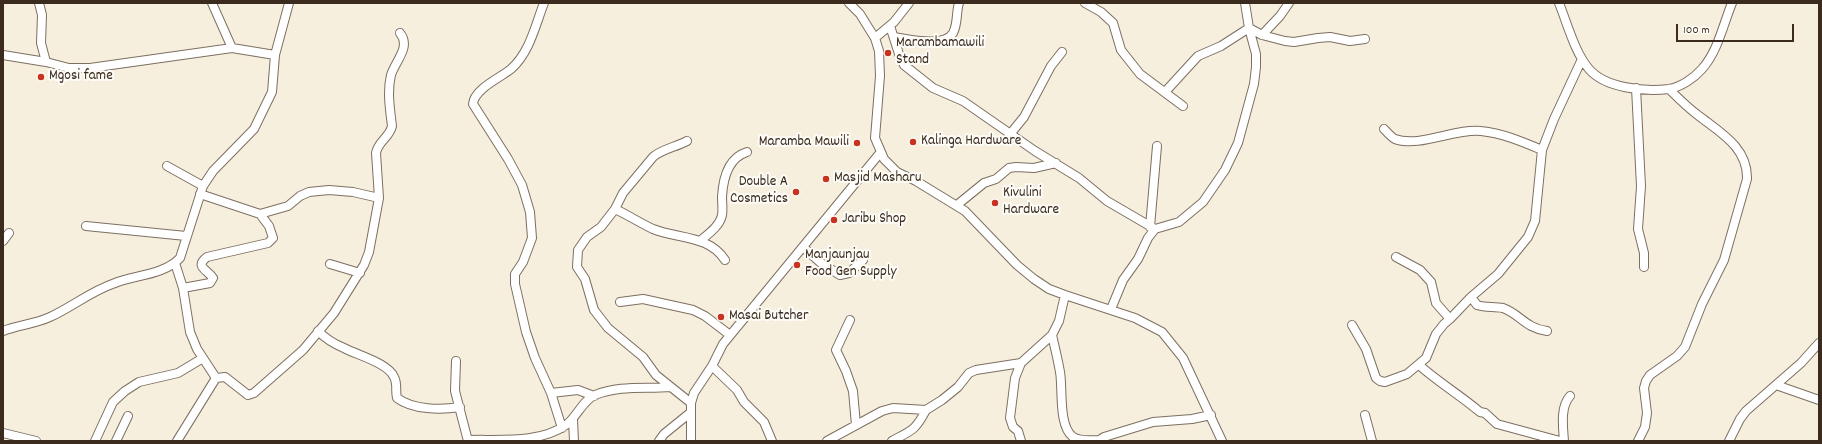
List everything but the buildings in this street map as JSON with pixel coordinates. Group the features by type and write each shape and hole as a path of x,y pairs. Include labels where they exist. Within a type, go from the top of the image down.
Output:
{"street":[{"path":"39,3 42,15 41,43 46,62"},
{"path":"212,3 232,48"},
{"path":"3,331 36,323 51,317 104,287 158,271 175,263 180,258 201,190 213,171 254,130 272,92 275,55 289,3"},
{"path":"544,3 527,50 511,69 476,94 473,104 501,147 522,185 530,212 532,238 523,262 515,274 515,284 526,332 535,358 551,393 562,428"},
{"path":"849,3 860,14 875,38 879,51 880,76 875,138 880,153 884,159 897,172 916,180 957,205 979,224 1017,265 1034,279 1049,288 1135,318 1162,332 1183,358 1222,441"},
{"path":"875,38 890,26 909,3"},
{"path":"894,37 936,42 949,38 953,32 959,3"},
{"path":"1085,3 1101,12 1113,23 1121,50 1140,74 1183,106"},
{"path":"890,26 904,65 933,88 963,102 1011,133 1035,151 1079,178 1107,201 1153,228 1179,222 1203,202 1225,170 1238,144 1254,84 1256,66 1256,54 1249,28 1245,3"},
{"path":"1262,35 1280,16 1289,3"},
{"path":"1559,3 1582,60 1594,75 1604,81 1624,87 1669,89 1693,78 1703,68 1725,26 1732,3"},
{"path":"1165,92 1198,56 1221,46 1249,28"},
{"path":"1249,28 1262,35 1294,42 1330,37 1350,41 1365,39"},
{"path":"216,378 226,377 248,395 251,395 302,350 334,313 360,273 369,252 379,198 376,153 377,146 391,131 392,126 389,92 391,76 405,44 404,38 400,33"},
{"path":"3,55 46,62 69,68 90,68 232,48 275,55"},
{"path":"1011,133 1024,117 1051,66 1062,52"},
{"path":"1352,325 1366,349 1376,378 1380,381 1385,382 1407,374 1426,358 1436,334 1444,324 1471,297 1498,274 1528,237 1535,221 1542,150 1554,119 1582,60"},
{"path":"1636,88 1641,186 1638,229 1644,253 1644,267"},
{"path":"1638,441 1645,427 1647,414 1644,388 1646,381 1650,375 1677,356 1685,347 1702,304 1724,260 1747,179 1745,160 1729,140 1683,103 1669,89"},
{"path":"1384,129 1394,139 1406,141 1451,135 1467,130 1482,131 1508,137 1542,150"},
{"path":"687,141 676,147 658,153 653,157 623,193 615,208 601,227 587,237 582,244 577,256 577,267 585,279 592,302 601,319 608,328 643,357 656,375 691,402"},
{"path":"1111,309 1123,280 1138,259 1153,228 1157,146"},
{"path":"700,241 718,224 722,215 722,196 727,169 738,156 747,152"},
{"path":"691,441 691,402 694,393 712,366 723,344 880,153"},
{"path":"957,205 984,183 996,179 1010,168 1034,168 1056,163"},
{"path":"167,166 201,190 260,214 269,226 273,235 272,240 207,257 202,261 201,265 203,269 211,275 213,278 212,281 210,283 183,288"},
{"path":"260,214 288,206 300,196 309,192 329,190 353,192 379,198"},
{"path":"615,208 655,229 700,241 726,260"},
{"path":"86,226 186,236"},
{"path":"3,242 10,233"},
{"path":"803,247 822,263 840,275 849,273 863,260"},
{"path":"1396,257 1420,270 1431,282 1436,303 1450,319"},
{"path":"175,263 183,288 190,332 197,349 216,378"},
{"path":"330,264 360,273"},
{"path":"1021,441 1018,431 1013,427 1010,418 1015,378 1021,363 1052,336 1059,321 1065,294"},
{"path":"1471,297 1477,305 1504,308 1527,325 1536,329 1547,331"},
{"path":"620,302 643,299 693,310 705,316 730,335"},
{"path":"850,320 836,350 853,391 856,425"},
{"path":"318,331 325,338 388,370 394,376 397,383 398,398 402,402 432,408 460,407"},
{"path":"1052,336 1060,371 1062,406 1066,429 1073,437 1081,440 1099,440 1153,422 1192,419 1211,415"},
{"path":"1729,441 1740,419 1746,411 1815,350 1819,343"},
{"path":"95,441 114,402 125,391 139,382 178,373 204,358"},
{"path":"456,361 455,391 468,441 534,438 546,436 562,428 572,420 594,396 627,387 670,387"},
{"path":"892,441 911,432 919,424 926,410 942,400 958,387 969,373 976,370 1021,363"},
{"path":"1419,365 1436,380 1456,392 1480,412 1485,413 1497,424 1560,441"},
{"path":"712,366 737,390 744,402 764,422 772,441"},
{"path":"177,441 216,378"},
{"path":"1776,385 1819,400"},
{"path":"551,393 578,390 594,396"},
{"path":"1564,441 1564,405 1570,396"},
{"path":"828,441 888,409 926,410"},
{"path":"659,441 664,434 690,413"},
{"path":"1365,415 1372,441"},
{"path":"116,441 128,416"},
{"path":"572,420 574,441"},
{"path":"3,433 31,440"}],"place":[{"name":"Marambamawili Stand","path":"888,53"},
{"name":"Mgosi fame","path":"41,77"},
{"name":"Kalinga Hardware","path":"913,142"},
{"name":"Maramba Mawili","path":"857,143"},
{"name":"Masjid Masharu","path":"826,179"},
{"name":"Double A Cosmetics","path":"796,192"},
{"name":"Kivulini Hardware","path":"995,203"},
{"name":"Jaribu Shop","path":"834,220"},
{"name":"Manjaunjau Food Gen Supply","path":"797,265"},
{"name":"Masai Butcher","path":"721,317"}]}
